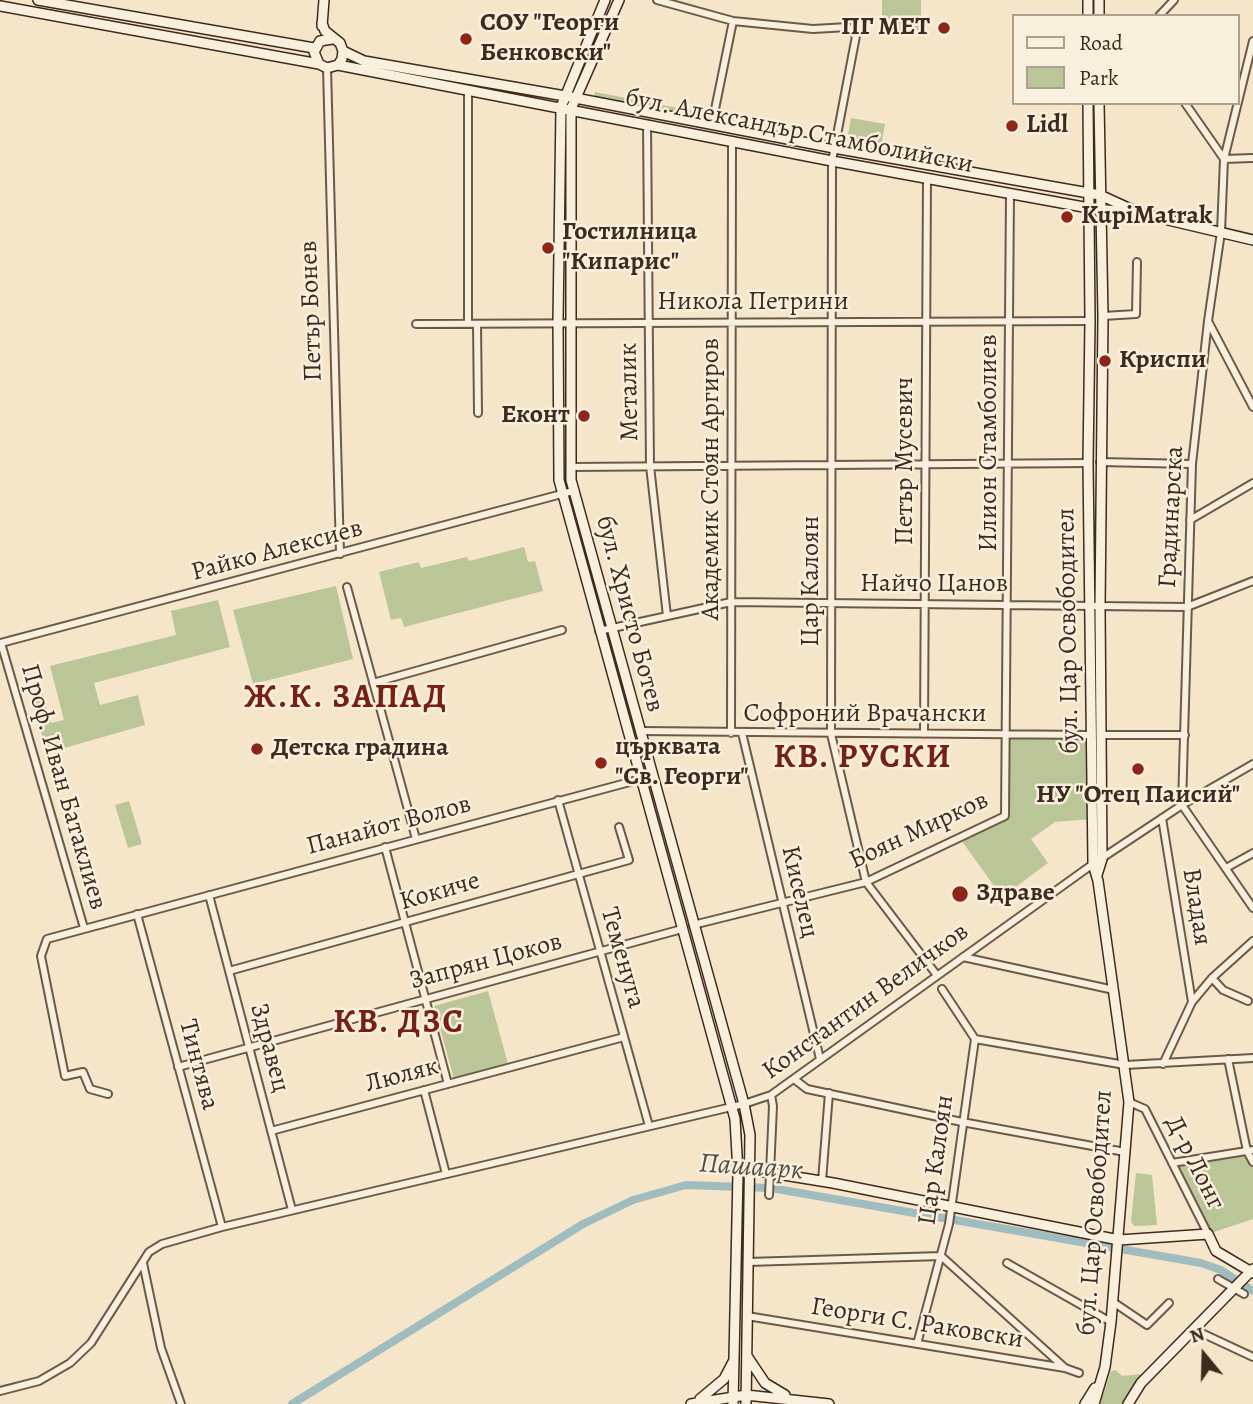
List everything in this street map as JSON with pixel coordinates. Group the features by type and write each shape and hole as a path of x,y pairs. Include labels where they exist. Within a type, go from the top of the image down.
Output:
{"street":[{"path":"38,0 317,44 332,39"},
{"path":"323,66 314,57 324,0"},
{"name":"бул. Христо Ботев","path":"605,0 566,108 558,322 558,466 561,494 737,1133 733,1400"},
{"name":"бул. Христо Ботев","path":"570,97 619,0"},
{"path":"657,0 733,21 712,124"},
{"path":"1160,14 1174,0"},
{"path":"0,6 323,66 338,65 343,51 340,43 332,39 322,23"},
{"name":"Цар Калоян","path":"733,21 813,29 848,27 856,36 832,161 831,734 866,882 936,974"},
{"name":"Градинарска","path":"1239,98 1253,41"},
{"name":"бул. Александър Стамболийски","path":"343,51 364,61 1100,195 1143,214"},
{"name":"бул. Александър Стамболийски","path":"338,65 832,161 927,183 1143,214 1253,240"},
{"name":"Петър Бонев","path":"323,66 340,554"},
{"path":"468,90 468,324"},
{"path":"1088,105 1089,193"},
{"path":"1099,105 1100,195"},
{"path":"1186,105 1224,159 1253,158"},
{"name":"Градинарска","path":"1182,805 1192,464 1221,232 1224,159 1237,105"},
{"name":"бул. Христо Ботев","path":"566,108 571,322 570,467 573,491 744,1104 750,1135 746,1400"},
{"name":"Металик","path":"647,124 650,466 667,616"},
{"name":"Академик Стоян Аргиров","path":"731,733 732,141"},
{"name":"Петър Мусевич","path":"924,734 927,183"},
{"name":"бул. Цар Освободител","path":"1085,1404 1105,1367 1118,1255 1129,1102 1097,875 1093,864 1099,735 1089,608 1089,193"},
{"name":"бул. Цар Освободител","path":"1097,875 1102,859 1099,735 1103,316 1100,195"},
{"name":"Илион Стамболиев","path":"1007,735 1010,197"},
{"path":"1103,316 1136,314 1137,262"},
{"name":"Никола Петрини","path":"416,324 1090,321"},
{"path":"1208,321 1253,407"},
{"path":"477,324 478,412"},
{"path":"1245,391 1253,386"},
{"path":"570,467 1088,463"},
{"path":"1100,463 1192,464"},
{"path":"1190,520 1253,483"},
{"name":"Райко Алексиев","path":"1,643 573,491"},
{"name":"Найчо Цанов","path":"599,631 731,602 1186,607 1253,581"},
{"path":"346,587 416,839"},
{"path":"373,683 562,630"},
{"name":"Проф. Иван Батаклиев","path":"1,643 84,928 137,914"},
{"name":"Софроний Врачански","path":"639,731 1185,736"},
{"name":"Киселец","path":"742,733 820,1059"},
{"name":"Боян Мирков","path":"693,925 866,882 1005,816 1007,735"},
{"name":"Константин Величков","path":"732,1107 771,1095 936,974 1093,864 1182,805 1253,764"},
{"name":"Панайот Волов","path":"137,914 652,776"},
{"name":"Теменуга","path":"558,800 649,1126"},
{"path":"1182,805 1253,908"},
{"name":"Владая","path":"1163,818 1192,1002"},
{"name":"Кокиче","path":"229,971 629,860 620,827"},
{"path":"1102,838 1107,844 1118,848"},
{"path":"385,847 448,1084"},
{"path":"1226,868 1253,853"},
{"name":"Здравец","path":"209,895 292,1210"},
{"name":"Тинтява","path":"137,914 222,1227"},
{"path":"84,928 47,939 41,956 65,1076 83,1072 90,1089 108,1094"},
{"name":"Запрян Цоков","path":"178,1067 682,929"},
{"path":"1163,1064 1192,1002 1212,978 1253,940"},
{"path":"963,957 1114,990"},
{"path":"1212,978 1223,990 1248,1001"},
{"path":"942,989 975,1039 1125,1065 1253,1058"},
{"name":"Люляк","path":"271,1131 624,1037"},
{"name":"Цар Калоян","path":"917,1344 949,1222 975,1039"},
{"path":"1228,1059 1253,1162"},
{"path":"794,1079 807,1088 829,1093 962,1122 1125,1152"},
{"path":"424,1090 446,1174"},
{"path":"822,1181 829,1093"},
{"path":"769,1194 773,1106 771,1095"},
{"name":"Д-р Лонг","path":"1129,1102 1145,1109 1208,1234"},
{"path":"0,1391 39,1381 70,1363 91,1343 154,1248 222,1227 732,1107"},
{"path":"1172,1163 1250,1150"},
{"path":"738,1171 822,1181 1119,1240 1208,1234 1216,1251 1250,1272 1141,1382 1128,1404"},
{"path":"748,1262 941,1256 1065,1368"},
{"path":"143,1263 161,1348 181,1404"},
{"path":"1007,1263 1111,1322"},
{"path":"1218,1279 1235,1286 1244,1294"},
{"path":"1113,1302 1147,1325 1169,1303"},
{"name":"Георги С. Раковски","path":"747,1316 1065,1368 1079,1373"},
{"path":"1193,1329 1253,1357"},
{"path":"746,1355 765,1383 777,1392 797,1399"},
{"path":"692,1404 707,1395 724,1379 735,1356"},
{"name":"бул. Цар Освободител","path":"1094,1404 1098,1384"},
{"path":"692,1404 797,1399 829,1404"}],"green space":[{"path":"882,0 921,0 921,34 882,34"},
{"path":"595,92 714,115 712,124 593,101"},
{"path":"851,118 885,124 881,146 847,140"},
{"path":"524,547 528,562 535,561 543,591 404,627 401,618 391,620 379,572 419,562 421,568 467,557 469,561"},
{"path":"336,586 353,659 253,684 233,610"},
{"path":"218,600 230,647 94,683 100,705 138,695 145,725 47,753 30,692 41,689 51,723 64,720 50,666 176,635 171,611"},
{"path":"1007,735 1090,735 1092,819 1055,822 1031,839 1048,863 1002,897 959,837 1005,815"},
{"path":"129,801 142,844 128,848 115,805"},
{"path":"488,991 508,1064 454,1079 434,1006"},
{"path":"1247,1151 1253,1162 1253,1219 1208,1234 1172,1163"},
{"path":"1136,1173 1152,1175 1157,1225 1134,1226 1131,1221"},
{"path":"1116,1370 1122,1376 1141,1374 1123,1404 1100,1404 1111,1371"}],"waterway":[{"name":"Пашаарк","path":"292,1404 583,1224 633,1200 686,1185 771,1188 1201,1263 1221,1270 1253,1291"}],"place":[{"name":"ПГ МЕТ","path":"944,28"},
{"name":"СОУ \"Георги Бенковски\"","path":"466,39"},
{"name":"Lidl","path":"1012,126"},
{"name":"KupiMatrak","path":"1067,217"},
{"name":"Гостилница \"Кипарис\"","path":"548,248"},
{"name":"Криспи","path":"1105,361"},
{"name":"Еконт","path":"584,416"},
{"name":"Детска градина","path":"257,749"},
{"name":"църквата \"Св. Георги\"","path":"601,763"},
{"name":"НУ \"Отец Паисий\"","path":"1138,769"},
{"name":"Здраве","path":"960,894"}],"district":[{"name":"Ж.К. ЗАПАД","path":"346,699"},
{"name":"КВ. РУСКИ","path":"863,759"},
{"name":"КВ. ДЗС","path":"399,1024"}]}
